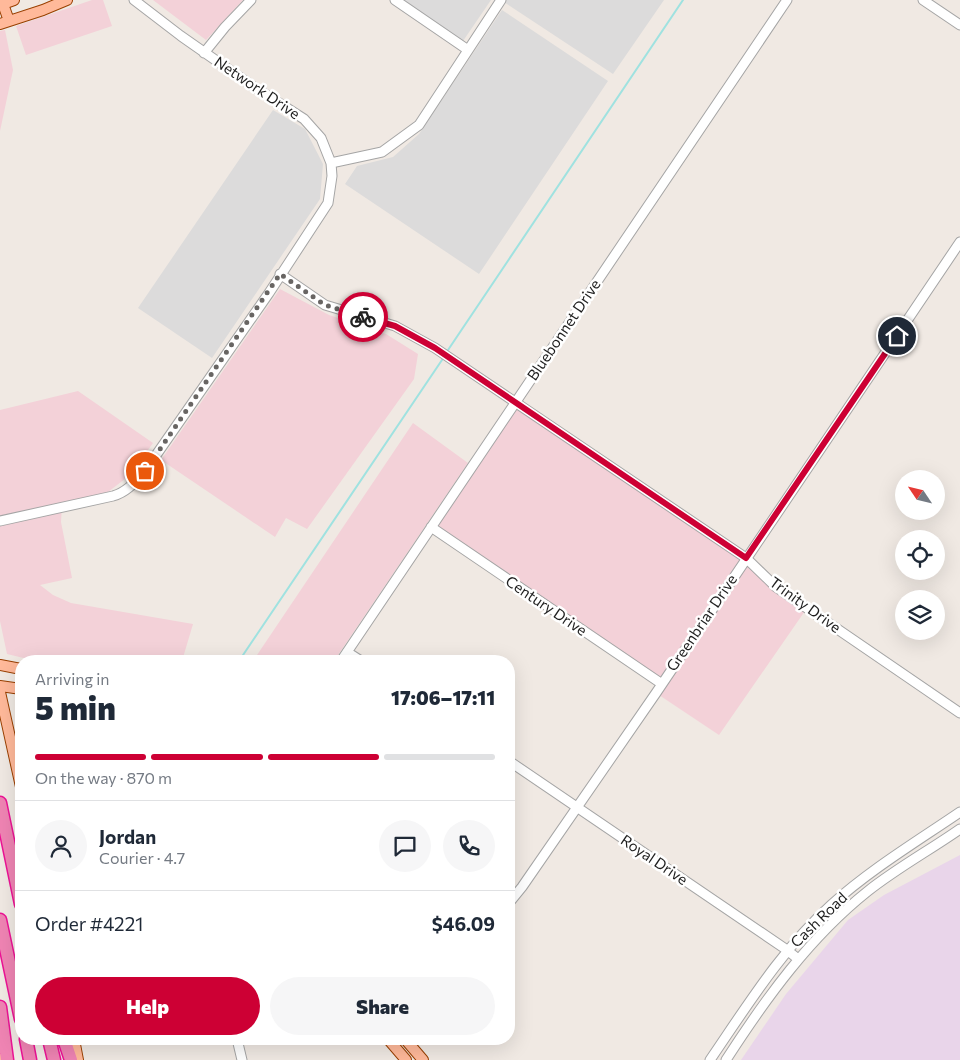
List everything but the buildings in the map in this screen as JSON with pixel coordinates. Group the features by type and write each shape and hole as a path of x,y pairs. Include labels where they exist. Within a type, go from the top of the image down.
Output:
{"highway":[{"path":"0,803 15,875"},
{"path":"0,920 15,991"},
{"path":"0,1007 7,1060"},
{"path":"27,1045 30,1060"},
{"path":"50,1045 54,1060"},
{"path":"66,1045 71,1060"}],"main road":[{"path":"14,0 1,5 4,22 43,10 67,0"},
{"path":"0,665 15,668"},
{"path":"0,686 15,688"},
{"path":"0,692 15,761"},
{"path":"75,1045 78,1060"},
{"path":"393,1045 406,1060"},
{"path":"410,1045 423,1060"}],"street":[{"name":"Network Drive","path":"0,521 116,496 134,484 145,471 328,203 332,176 331,163 321,138 304,119 251,86 134,0"},
{"path":"204,53 224,27 251,0"},
{"path":"395,0 468,50"},
{"path":"331,163 382,152 419,125 501,0"},
{"name":"Bluebonnet Drive","path":"345,655 787,0"},
{"path":"923,0 960,25"},
{"name":"Greenbriar Drive","path":"515,896 662,684 960,242"},
{"name":"Trinity Drive","path":"280,274 325,305 395,326 454,360 746,558 776,587 960,713"},
{"name":"Century Drive","path":"431,527 662,684"},
{"path":"347,652 351,655"},
{"name":"Royal Drive","path":"515,765 788,950 798,959"},
{"name":"Cash Road","path":"710,1060 788,950 830,905 888,860 909,848 960,812"},
{"name":"Cash Road","path":"726,1060 798,959 861,898 882,881 960,829"},
{"path":"909,848 916,859"},
{"path":"852,888 861,898"},
{"path":"721,1044 732,1051"},
{"path":"238,1045 242,1060"}],"shaded area":[{"path":"92,0 103,0 112,26 26,55 16,26"},
{"path":"153,0 243,0 206,40"},
{"path":"404,0 491,0 463,41"},
{"path":"501,0 664,0 613,74"},
{"path":"502,10 608,81 479,274 345,184 357,166 393,157 419,134"},
{"path":"5,30 13,70 0,131 0,31"},
{"path":"273,110 305,129 323,164 320,199 212,358 138,308"},
{"path":"280,289 329,315 386,334 418,354 414,379 307,529 286,518 275,537 161,460"},
{"path":"78,391 153,443 130,475 108,492 62,505 61,522 72,578 40,585 53,595 71,603 193,624 184,655 15,656 7,654 0,621 0,410"},
{"path":"516,402 746,558 807,608 719,735 656,693 662,684 431,527"},
{"path":"413,423 468,463 338,655 257,655"},
{"path":"960,855 960,1060 741,1060 786,994 848,920 884,895"}],"waterway":[{"path":"446,353 683,0"},
{"path":"243,655 444,357"}],"way so far":[{"path":"145,471 269,293 280,274 325,305 363,317"}],"route":[{"path":"363,317 395,326 435,348 746,558 897,336"}]}
